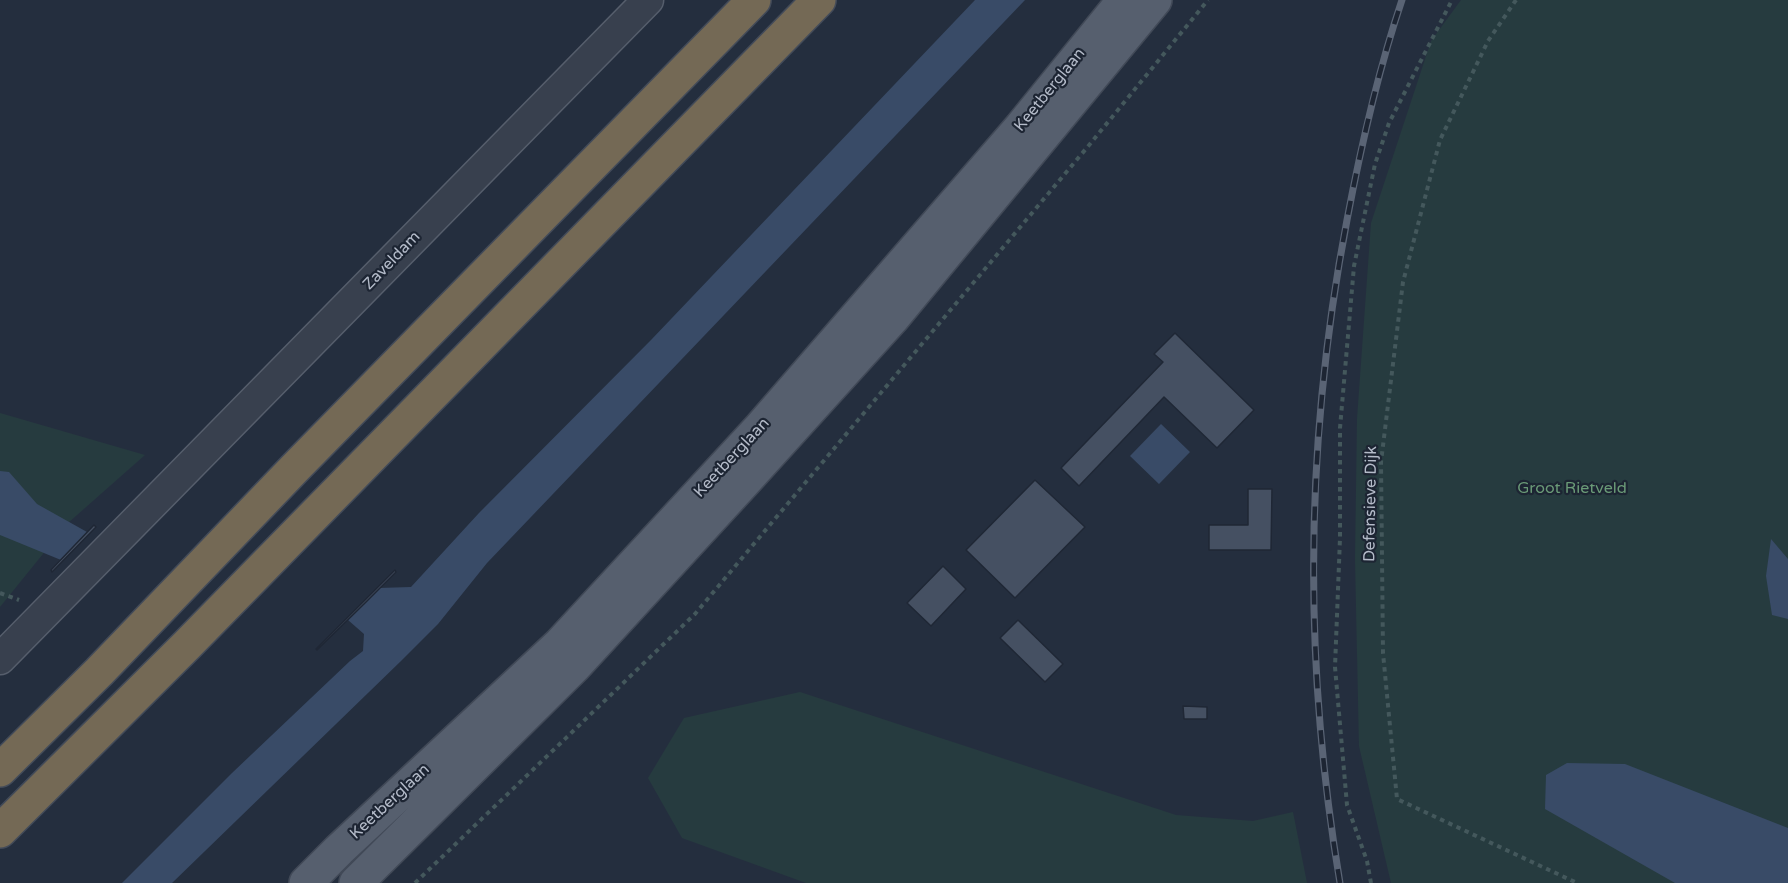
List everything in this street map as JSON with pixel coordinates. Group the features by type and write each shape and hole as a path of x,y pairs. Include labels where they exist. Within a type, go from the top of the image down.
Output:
{"highway":[{"path":"0,770 99,672 754,0"},
{"path":"0,831 187,645 819,0"}],"main road":[{"name":"Keetberglaan","path":"306,883 560,644 759,429 1021,127 1124,0"},
{"name":"Keetberglaan","path":"356,883 574,667 753,473 892,319 1155,0"}],"street":[{"name":"Zaveldam","path":"0,659 648,0"}],"path":[{"path":"415,883 695,614 1075,162 1208,0"},
{"path":"1371,883 1367,861 1347,806 1335,667 1340,538 1340,428 1354,266 1376,164 1389,123 1452,0"},
{"name":"Defensieve Dijk","path":"1516,0 1488,41 1440,140 1403,282 1381,462 1383,653 1397,799 1577,883"}],"green space":[{"name":"Groot Rietveld","path":"1461,0 1788,0 1788,883 1391,883 1359,746 1355,560 1357,419 1371,223 1431,41"},
{"path":"0,413 145,455 68,523 0,607"},
{"path":"800,692 1176,815 1253,821 1293,812 1307,883 806,883 682,838 648,778 684,718"}],"water":[{"path":"975,0 1025,0 487,563 438,624 401,661 172,883 122,883 232,773 363,651 364,634 348,620 379,588 411,587 479,513 651,340"},
{"path":"1161,424 1190,452 1159,484 1130,456"},
{"path":"0,471 9,472 37,504 87,532 61,560 0,535"},
{"path":"1771,539 1788,559 1788,619 1772,615 1766,576"},
{"path":"1567,763 1625,764 1788,828 1788,883 1675,883 1545,809 1546,775"}],"building":[{"path":"1175,333 1254,410 1217,448 1164,397 1079,486 1061,468 1163,362 1154,354"},
{"path":"1035,480 1085,527 1015,598 966,550"},
{"path":"1248,489 1272,489 1271,550 1209,550 1209,525 1248,525"},
{"path":"94,525 96,527 52,572 51,570"},
{"path":"943,566 966,589 931,626 907,603"},
{"path":"395,570 396,572 317,650 316,649"},
{"path":"1018,620 1063,664 1045,682 1000,638"},
{"path":"1183,706 1207,707 1207,719 1184,719"}],"railway":[{"path":"1340,883 1328,800 1315,634 1314,551 1317,468 1323,385 1333,302 1347,220 1371,109 1402,0"}]}
